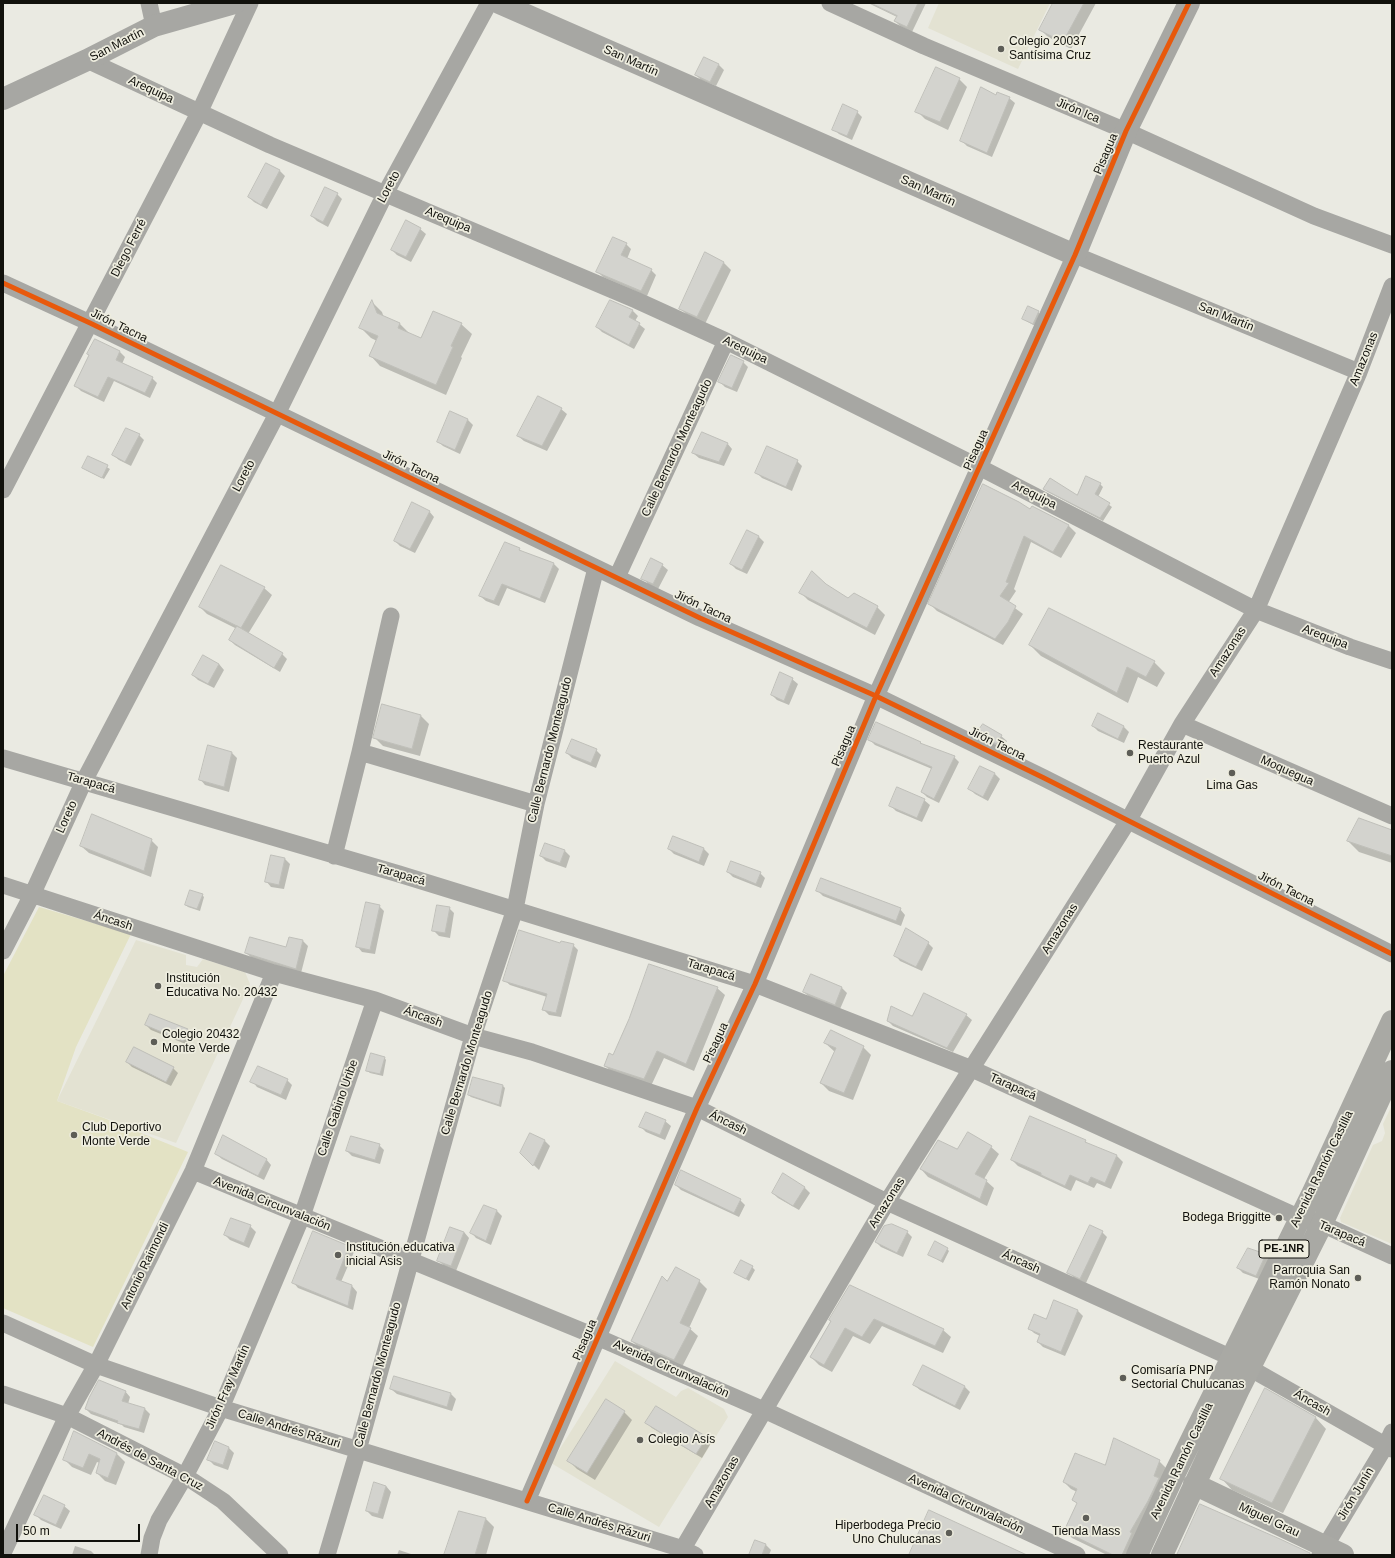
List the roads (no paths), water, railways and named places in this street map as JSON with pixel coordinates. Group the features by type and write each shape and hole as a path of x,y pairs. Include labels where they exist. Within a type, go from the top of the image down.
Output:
{"main road":[{"name":"Avenida Ramón Castilla","path":"1162,1555 1194,1484 1300,1218 1392,1021"},
{"name":"Avenida Ramón Castilla","path":"1137,1555 1173,1477 1322,1224 1392,1071"},
{"name":"Miguel Grau","path":"1194,1484 1329,1552"}],"street":[{"path":"149,3 154,26"},
{"name":"San Martín","path":"3,99 87,60 154,26 235,3"},
{"name":"Diego Ferré","path":"3,490 199,113 250,3"},
{"name":"Loreto","path":"3,951 32,895 84,781 277,414 385,194 490,3"},
{"name":"San Martín","path":"499,3 1075,255 1359,372"},
{"name":"Jirón Ica","path":"830,3 924,46 1126,131 1314,216 1392,246"},
{"name":"Pisagua","path":"528,1501 597,1337 697,1108 755,984 876,696 1075,255 1126,131 1189,3"},
{"name":"Arequipa","path":"87,60 270,146 636,300 726,340 979,467 1256,610 1350,647 1392,661"},
{"name":"Jirón Tacna","path":"3,283 90,323 700,618 876,696 1392,954"},
{"name":"Amazonas","path":"686,1553 764,1410 887,1202 1128,821 1182,724 1256,610 1359,372 1392,286"},
{"name":"Calle Bernardo Monteagudo","path":"617,577 726,340"},
{"name":"Calle Bernardo Monteagudo","path":"327,1555 358,1450 473,1036 515,909 536,804 596,568"},
{"path":"334,856 360,752 391,616"},
{"name":"Moquegua","path":"1182,724 1392,816"},
{"path":"360,752 536,804"},
{"name":"Tarapacá","path":"3,758 515,909 755,984 972,1069 1300,1218 1322,1224 1392,1256"},
{"name":"Áncash","path":"3,886 274,973 375,1000 473,1036 532,1052 697,1108 887,1202 1241,1363 1390,1442"},
{"name":"Antonio Raimondi","path":"3,1553 67,1416 96,1365 193,1171 274,973"},
{"name":"Calle Gabino Uribe","path":"302,1216 375,1000"},
{"name":"Avenida Circunvalación","path":"193,1171 597,1337 764,1410 1077,1555"},
{"name":"Jirón Fray Martín","path":"149,1555 152,1538 159,1520 185,1476 221,1408 302,1216"},
{"name":"Calle Andrés Rázuri","path":"3,1323 96,1365 221,1408 528,1501 686,1553"},
{"name":"Andrés de Santa Cruz","path":"3,1394 67,1416 185,1476 223,1501 280,1555"},
{"name":"Jirón Junín","path":"1329,1552 1390,1442"}],"place":[{"name":"Colegio 20037 Santísima Cruz","path":"1001,49"},
{"name":"Restaurante Puerto Azul","path":"1130,753"},
{"name":"Lima Gas","path":"1232,773"},
{"name":"Institución Educativa No. 20432","path":"158,986"},
{"name":"Colegio 20432 Monte Verde","path":"154,1042"},
{"name":"Club Deportivo Monte Verde","path":"74,1135"},
{"name":"Bodega Briggitte","path":"1279,1218"},
{"name":"Institución educativa inicial Asis","path":"338,1255"},
{"name":"Parroquia San Ramón Nonato","path":"1358,1278"},
{"name":"Comisaría PNP Sectorial Chulucanas","path":"1123,1378"},
{"name":"Colegio Asís","path":"640,1440"},
{"name":"Tienda Mass","path":"1086,1518"},
{"name":"Hiperbodega Precio Uno Chulucanas","path":"949,1533"}]}
